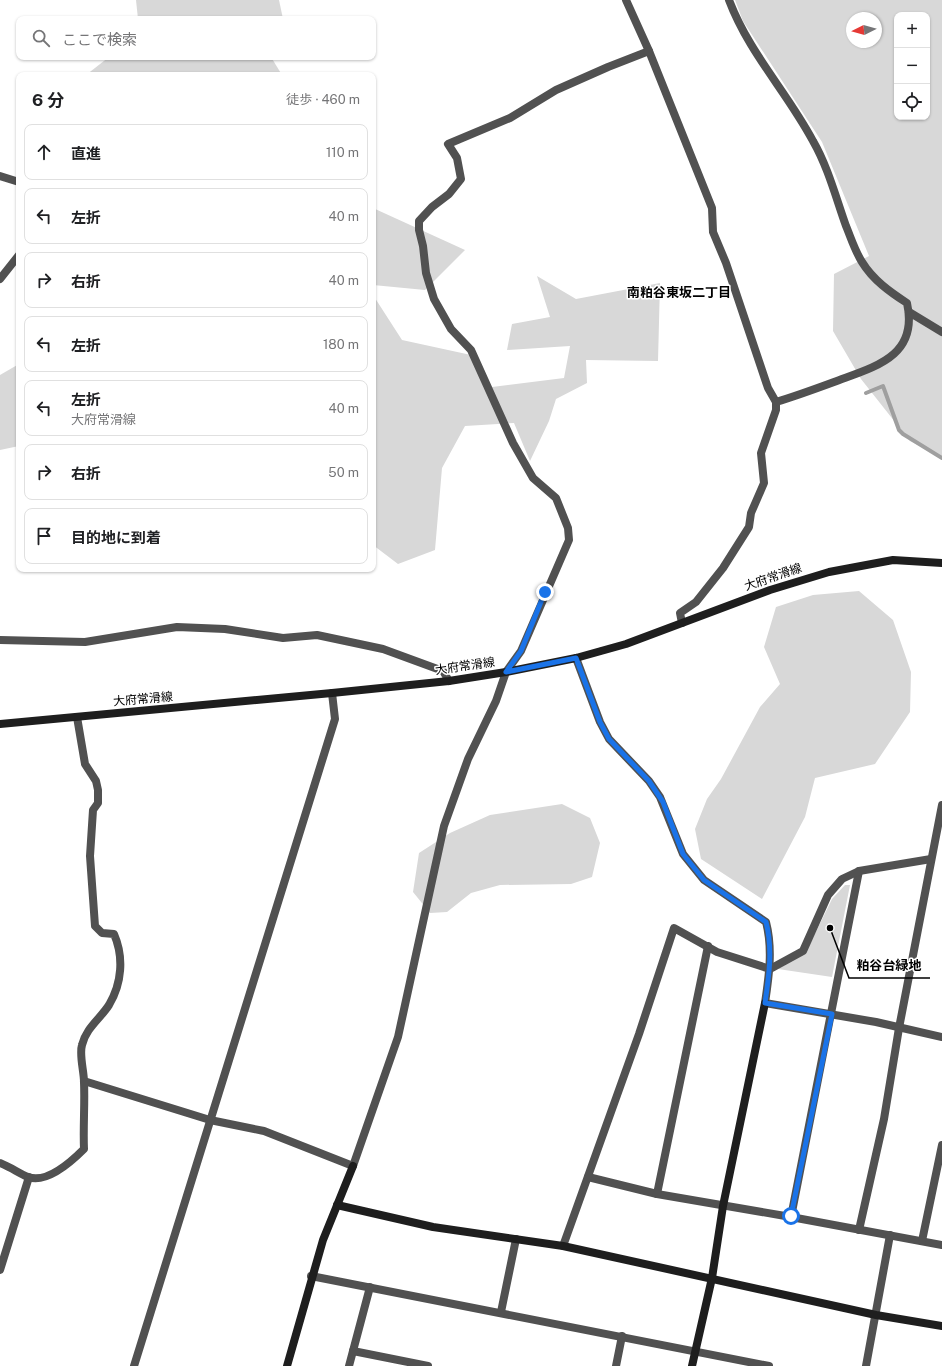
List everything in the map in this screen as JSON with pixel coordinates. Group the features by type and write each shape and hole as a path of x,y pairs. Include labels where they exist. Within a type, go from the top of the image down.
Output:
{"street":[{"path":"626,0 649,51 712,208 713,232 726,263 768,388 776,402 776,410 761,454 764,483 751,513 749,527 722,568 696,602 680,613 682,623"},
{"path":"729,0 752,49 814,142 822,159 853,245 862,263 885,287 907,303 909,312 907,338 894,355 853,376 805,394 776,402"},
{"path":"287,1366 311,1276 323,1240 353,1166 398,1037 444,826 468,759 496,701 506,672 521,651 569,540 568,528 556,498 533,478 513,443 471,350 452,329 434,299 426,273 423,246 418,230 419,221 432,207 449,194 461,179 458,158 448,144 510,118 563,87 649,51"},
{"path":"0,176 16,181"},
{"path":"0,279 16,259"},
{"path":"909,312 942,332"},
{"name":"大府常滑線","path":"0,724 449,681 506,672 576,658 626,644 770,590 829,572 893,560 942,563"},
{"path":"0,640 85,642 177,627 225,629 283,638 317,635 383,649 443,671 449,681"},
{"path":"576,658 600,722 609,739 653,786 663,802 683,854 704,880 766,922 769,933 770,969 765,1003 723,1206 712,1278 692,1366"},
{"path":"134,1366 335,719 332,693"},
{"path":"0,1164 29,1177 44,1178 75,1158 84,1149 84,1081 81,1046 88,1030 109,1005 117,986 121,970 119,945 114,934 102,933 95,926 90,856 93,810 98,803 98,790 96,781 85,764 77,717"},
{"path":"859,1230 884,1119 899,1028 942,805"},
{"path":"563,1246 674,928 717,952 770,969 802,951 808,942 828,894 842,879 859,870 931,859"},
{"path":"791,1216 832,1014 859,870"},
{"path":"657,1194 708,946"},
{"path":"765,1003 832,1014 942,1037"},
{"path":"84,1081 210,1120 264,1131 353,1166"},
{"path":"922,1241 942,1145"},
{"path":"0,1270 29,1177"},
{"path":"588,1178 657,1194 791,1216 942,1245"},
{"path":"337,1205 433,1227 563,1246 876,1314 942,1326"},
{"path":"866,1366 890,1236"},
{"path":"501,1312 516,1240"},
{"path":"311,1276 501,1312 769,1366"},
{"path":"349,1366 370,1287"},
{"path":"616,1366 622,1336"},
{"path":"353,1351 428,1366"}],"shaded area":[{"path":"136,0 279,0 282,16 138,16"},
{"path":"735,0 942,0 942,457 910,441 861,379 833,331 834,274 869,256 822,142 743,21"},
{"path":"105,60 273,60 280,72 90,72"},
{"path":"376,209 465,250 425,290 376,285"},
{"path":"537,276 576,299 660,283 658,361 586,360 587,383 556,399 549,421 530,461 514,423 465,426 442,468 435,550 398,564 376,547 376,300 402,340 471,355 484,388 564,378 570,346 507,350 512,324 550,317"},
{"path":"16,366 16,447 0,450 0,375"},
{"path":"859,591 893,620 911,672 910,712 875,764 815,778 805,817 762,899 701,859 695,829 707,799 721,779 760,707 780,684 764,647 776,607 813,595"},
{"path":"562,804 590,818 600,843 592,877 571,884 500,885 471,893 447,912 430,913 413,892 419,853 450,833 490,815"},
{"path":"845,885 850,885 832,977 778,969 806,952 832,899"}],"waterway":[{"path":"866,393 883,386 899,430 942,458"}],"place":[{"name":"粕谷台緑地","path":"830,928"}],"district":[{"name":"南粕谷東坂二丁目","path":"679,292"}],"route":[{"path":"545,592 521,651 506,672 576,658 600,722 609,739 649,781 663,802 683,854 704,880 766,922 769,933 770,969 765,1003 832,1014 791,1216"}]}
